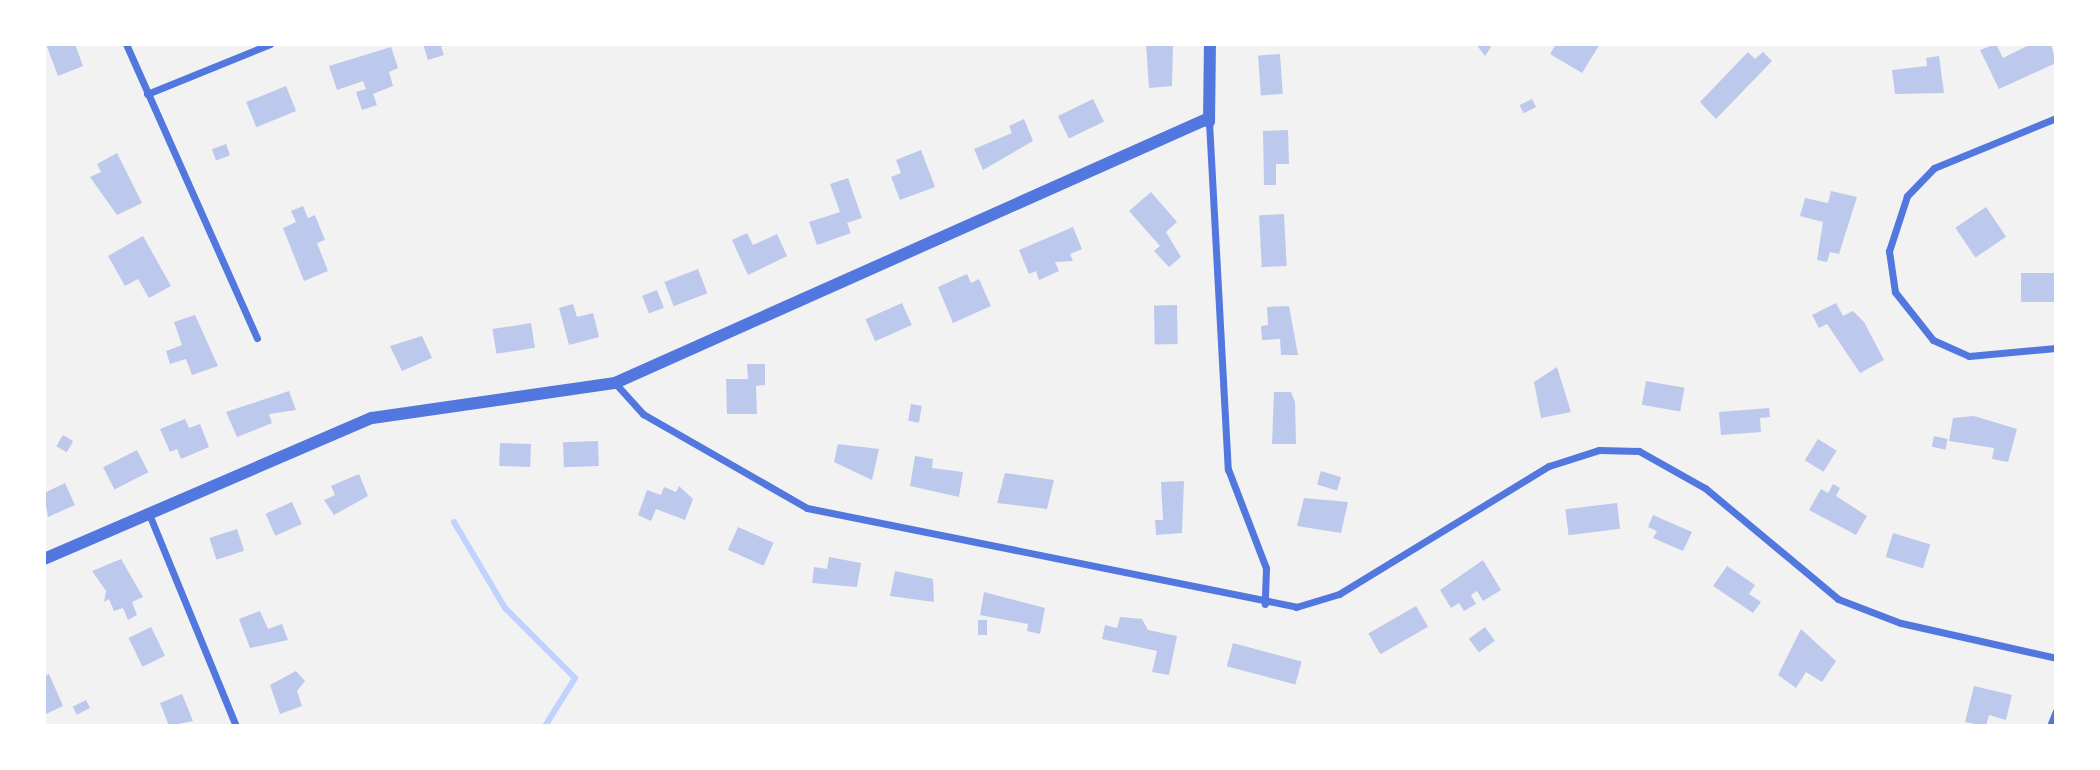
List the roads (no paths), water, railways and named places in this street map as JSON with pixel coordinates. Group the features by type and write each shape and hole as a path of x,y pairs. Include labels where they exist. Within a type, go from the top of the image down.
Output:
{"street":[{"path":"126,44 257,338"},
{"path":"147,93 270,44"},
{"path":"1210,44 1209,120 1228,469 1266,568 1265,604"},
{"path":"2056,118 1934,169 1907,196 1889,251 1895,292 1933,340 1979,356 2056,348"},
{"path":"44,559 372,418 615,383 1209,120"},
{"path":"615,383 643,414 807,508 1265,604 1307,607 1327,600 1540,470 1588,452 1630,449 1690,477 1801,574 1848,604 1901,623 2056,658"},
{"path":"149,514 236,726"},
{"path":"2050,726 2056,711"}],"waterway":[{"path":"454,522 505,608 575,678 545,726"}]}
